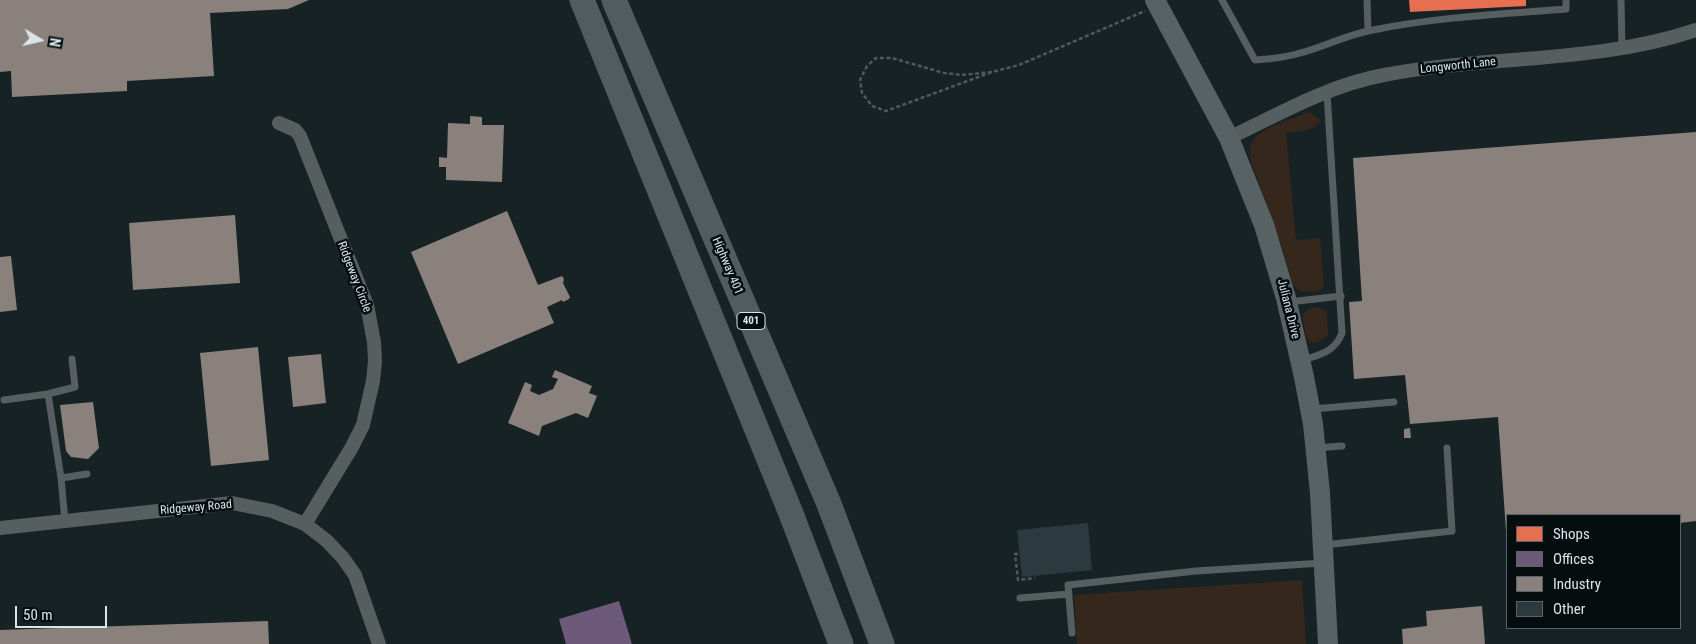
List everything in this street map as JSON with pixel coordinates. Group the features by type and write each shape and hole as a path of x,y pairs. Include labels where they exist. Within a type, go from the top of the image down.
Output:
{"highway":[{"path":"582,0 790,511 841,644"},
{"name":"Highway 401","path":"614,0 829,504 882,644"}],"street":[{"name":"Juliana Drive","path":"1156,3 1229,138 1264,225 1286,302 1301,361 1316,448 1328,644"},
{"name":"Longworth Lane","path":"1229,138 1327,93 1361,80 1445,66 1622,49 1672,38 1696,30"},
{"name":"Ridgeway Circle","path":"279,124 295,130 300,136 367,305 374,342 374,381 363,424 352,447 306,524"},
{"name":"Ridgeway Road","path":"0,528 232,503 272,511 306,524 327,541 343,558 355,575 379,644"}],"lane":[{"path":"1222,0 1255,60 1277,59 1368,31 1432,20 1566,9 1566,0"},
{"path":"1367,0 1368,31"},
{"path":"1621,0 1622,49"},
{"path":"1301,361 1328,351 1338,343 1342,333 1327,93"},
{"path":"1286,302 1341,296"},
{"path":"4,400 48,394 75,387 72,359"},
{"path":"48,394 61,478 65,521"},
{"path":"1310,409 1394,402"},
{"path":"1316,448 1342,446"},
{"path":"1072,633 1068,585 1196,571 1323,554 1452,530 1447,448"},
{"path":"61,478 88,474"},
{"path":"1020,598 1068,594"}],"path":[{"path":"992,72 952,74 923,68 892,58 876,58 867,66 860,80 862,93 872,106 886,111 992,72 1019,65 1156,3"},
{"path":"1018,554 1015,554 1018,580 1035,578"}],"shaded area":[{"path":"1309,112 1319,119 1320,122 1317,125 1313,128 1286,133 1296,240 1320,238 1324,286 1314,292 1299,291 1291,279 1282,247 1251,162 1250,152 1252,142 1262,132"},
{"path":"1315,307 1325,310 1327,313 1328,335 1320,341 1312,343 1308,340 1303,315 1306,311"},
{"path":"1302,580 1306,644 1077,644 1074,595"}],"building: Shops":[{"path":"1409,0 1526,0 1526,6 1410,12"}],"building: Offices":[{"path":"619,601 632,644 566,644 559,619"}],"building: Industry":[{"path":"0,0 309,0 288,9 210,13 214,76 127,81 127,91 12,97 11,71 0,72"},
{"path":"470,116 482,117 482,125 504,125 502,182 446,180 446,167 439,167 439,157 447,158 448,123 470,124"},
{"path":"1696,132 1696,521 1681,523 1681,514 1506,514 1506,531 1498,417 1410,424 1405,375 1354,379 1349,302 1362,301 1353,158"},
{"path":"507,211 538,285 562,276 564,279 563,283 570,297 563,302 562,300 547,307 554,323 458,364 411,252"},
{"path":"235,215 240,283 133,290 129,223"},
{"path":"11,256 17,310 0,312 0,257"},
{"path":"258,347 269,460 211,466 200,353"},
{"path":"321,354 326,403 293,407 288,357"},
{"path":"555,370 592,386 589,393 597,396 588,418 576,413 542,426 539,436 508,423 525,382 532,385 530,391 539,395 553,389 558,379 552,377"},
{"path":"93,402 99,448 88,459 71,457 66,451 60,405"},
{"path":"1410,428 1411,438 1404,438 1404,429"},
{"path":"1482,606 1485,644 1403,644 1402,629 1427,626 1426,611"},
{"path":"268,621 269,644 0,644 0,630"}],"building: Other":[{"path":"1088,523 1092,570 1022,577 1017,530"}]}
